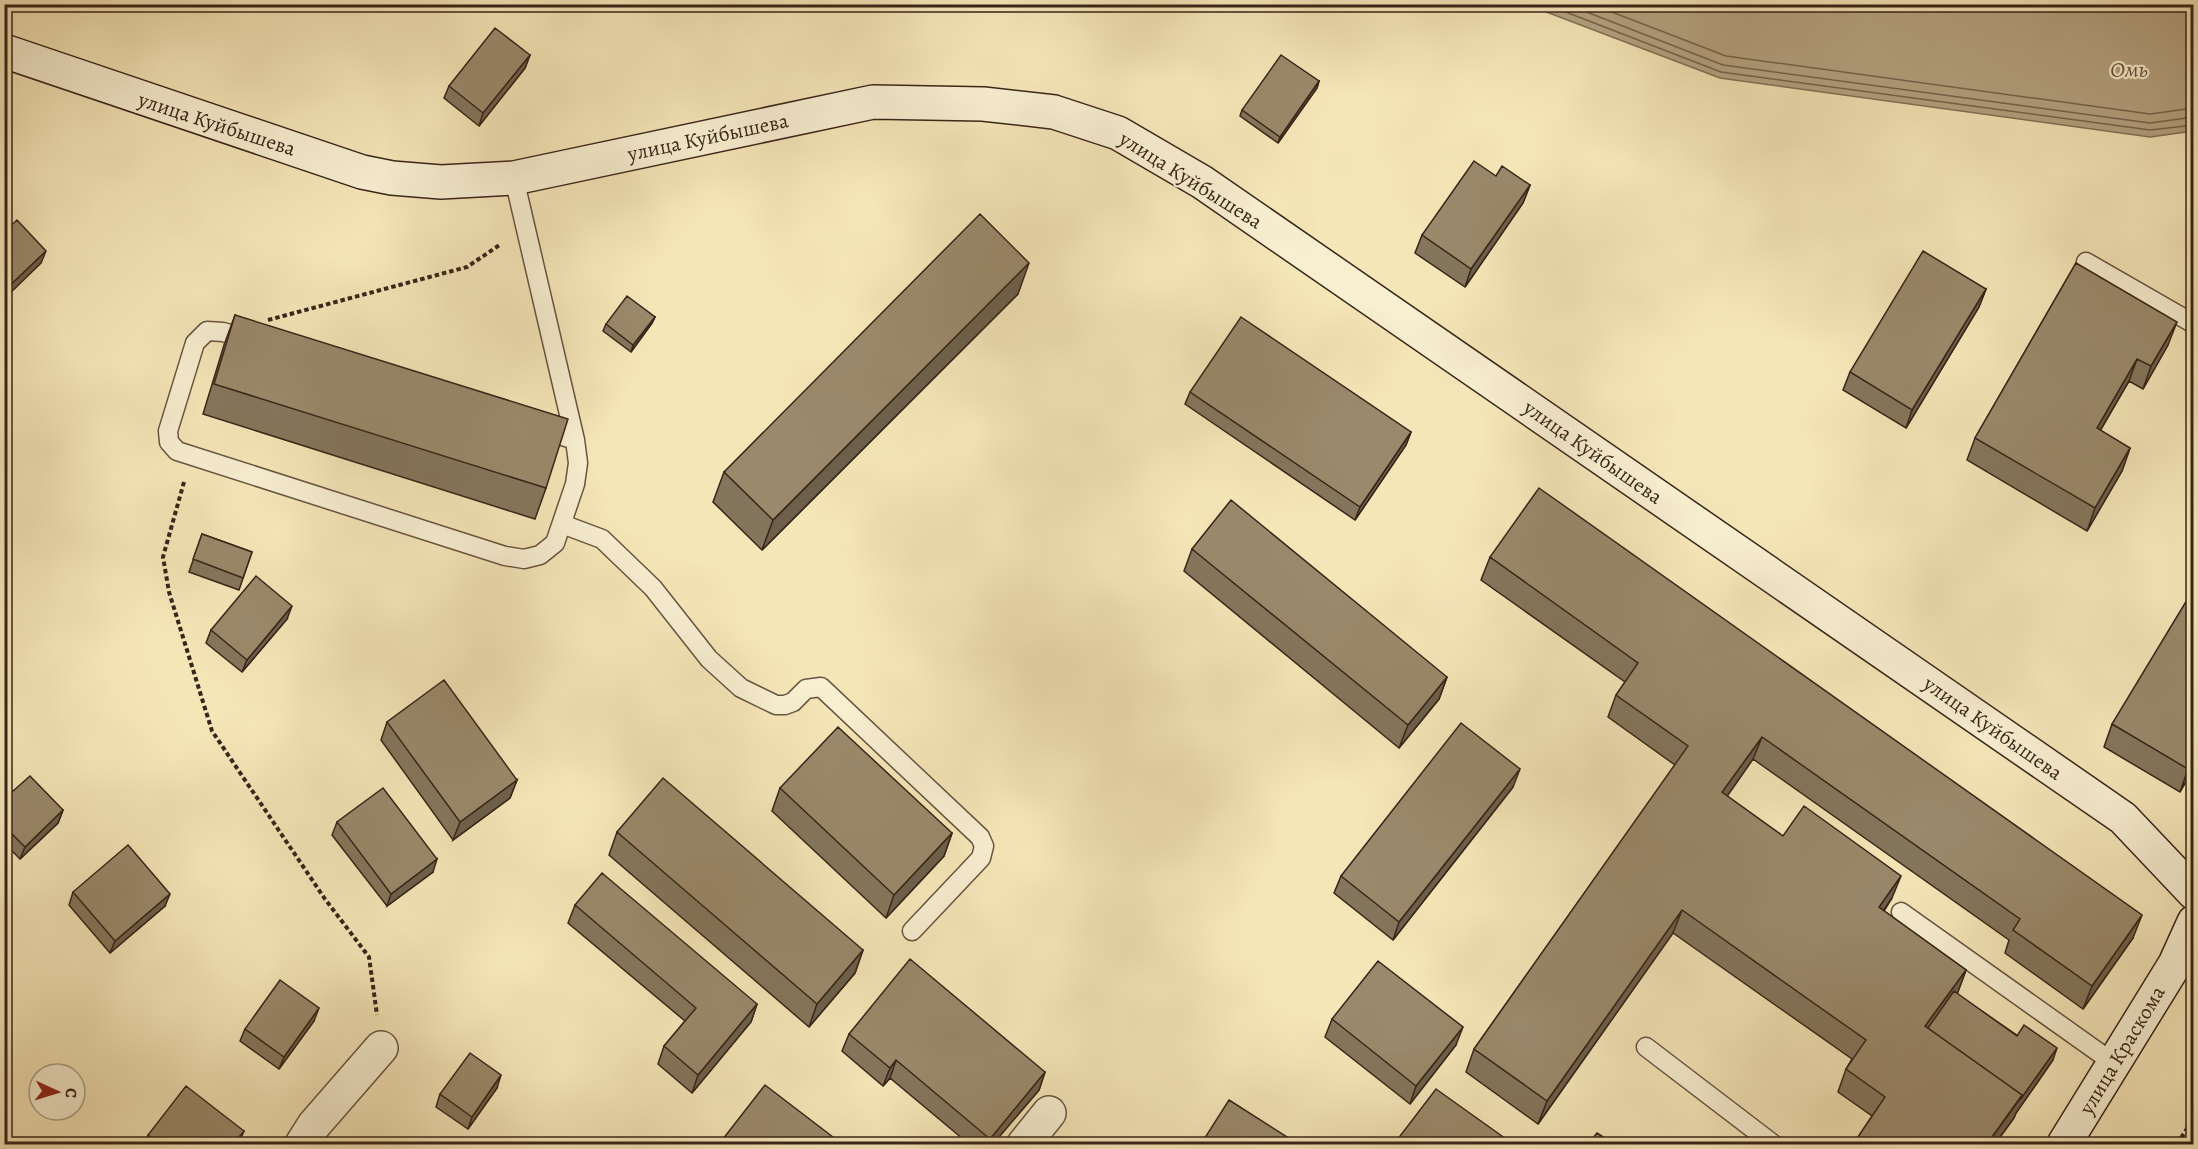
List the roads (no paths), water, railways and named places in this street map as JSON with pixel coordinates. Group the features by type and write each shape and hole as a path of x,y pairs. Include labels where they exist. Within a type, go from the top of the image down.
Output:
{"street":[{"name":"улица Куйбышева","path":"4,51 362,172 441,182 514,178 873,102 983,104 1054,112 1118,133 1202,182 2123,818 2193,893"},
{"name":"улица Краскома","path":"2064,1144 2175,963 2193,922"},
{"path":"302,1144 314,1125 381,1048"},
{"path":"1024,1144 1049,1113"}],"lane":[{"path":"269,346 223,332 207,331 195,343 168,430 169,442 177,451 505,556 524,559 540,555 555,543 575,484 578,463 575,440 514,178"},
{"path":"2086,262 2193,324"},
{"path":"519,422 575,440"},
{"path":"562,524 602,539 653,588 709,659 741,688 776,705 785,705 793,702 806,689 821,687 980,837 984,846 981,858 912,932"},
{"path":"1901,912 2115,1064"},
{"path":"1646,1047 1773,1144"}],"water":[{"name":"Омь","path":"1528,5 2193,5 2193,131 2150,137 1720,78"}]}
